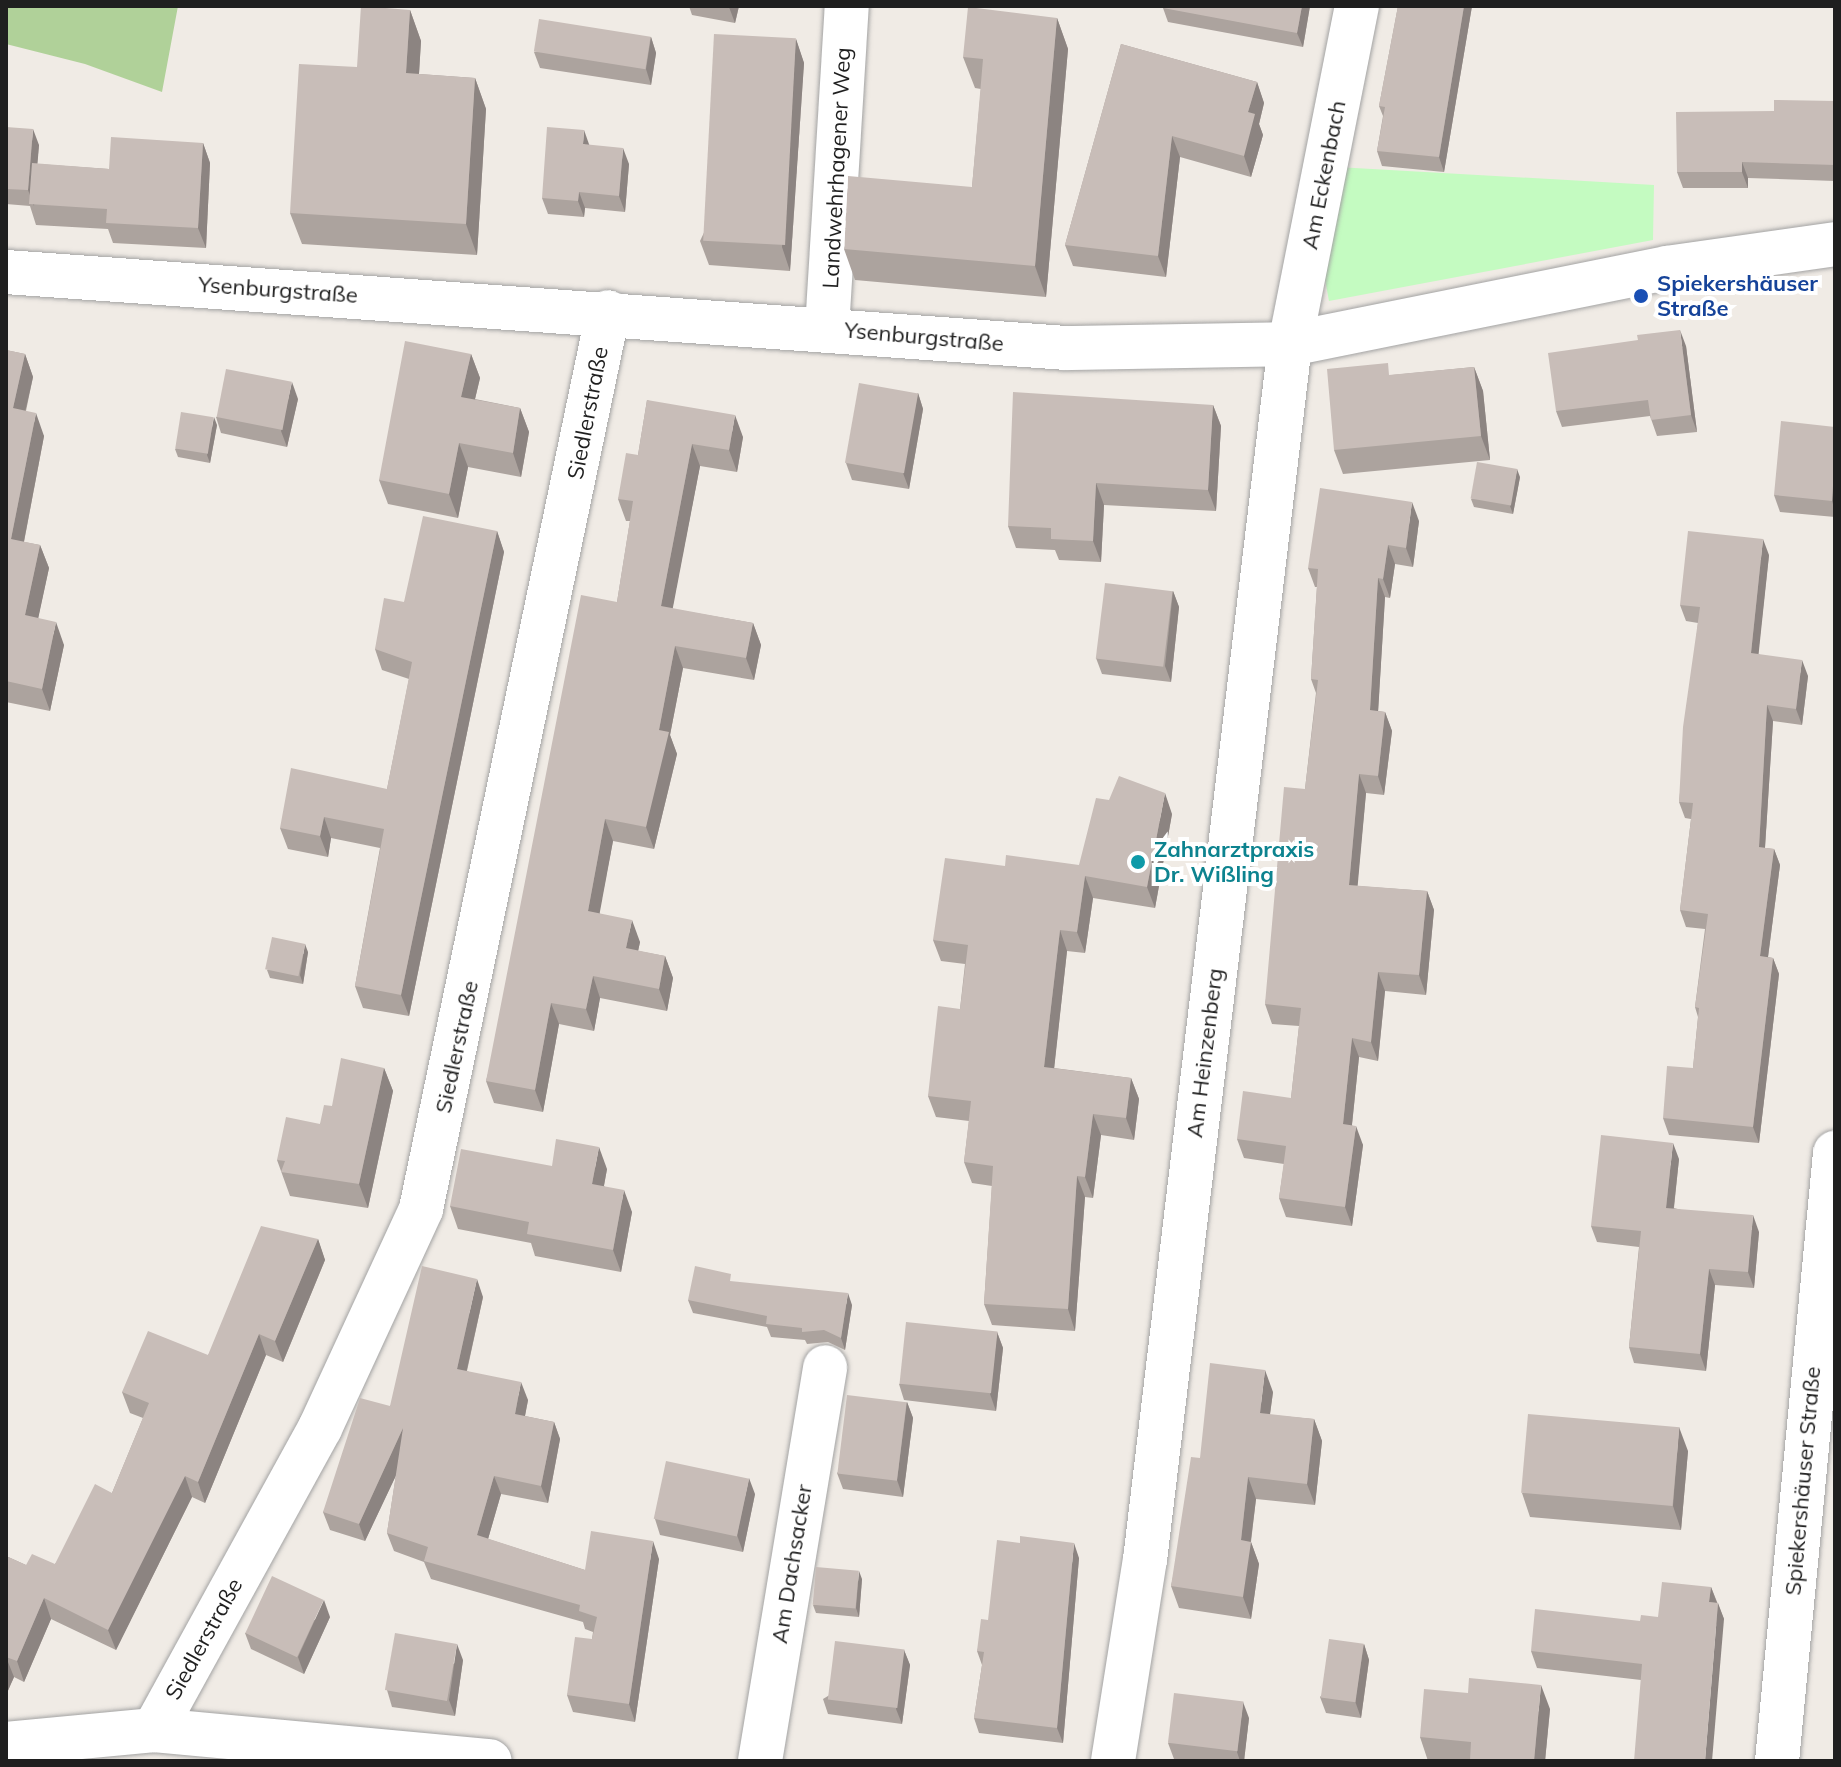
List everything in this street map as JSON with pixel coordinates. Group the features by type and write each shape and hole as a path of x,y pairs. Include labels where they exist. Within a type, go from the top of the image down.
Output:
{"street":[{"name":"Landwehrhagener Weg","path":"827,329 847,6"},
{"name":"Am Eckenbach","path":"1290,344 1357,6"},
{"name":"Ysenburgstraße","path":"6,272 608,312 1066,348 1290,344 1667,268 1835,244"},
{"name":"Siedlerstraße","path":"154,1730 320,1428 421,1209 608,312"},
{"name":"Am Heinzenberg","path":"1113,1761 1145,1560 1290,344"},
{"name":"Spiekershäuser Straße","path":"1777,1761 1826,1338 1835,1153"},
{"name":"Am Dachsacker","path":"760,1761 825,1367"},
{"path":"6,1744 154,1730 490,1761"}],"green space":[{"path":"6,6 178,6 162,92 85,64 6,44"},
{"path":"1337,167 1654,185 1653,240 1329,301 1322,264"}],"building":[{"path":"361,6 410,10 406,73 475,78 466,224 290,213 299,64 357,67"},
{"path":"1163,6 1302,6 1297,33"},
{"path":"1398,6 1464,6 1439,157 1377,151 1385,107 1379,106"},
{"path":"968,7 1057,18 1035,266 844,249 848,176 972,187 983,59 963,57"},
{"path":"539,19 651,37 645,69 534,52"},
{"path":"714,34 796,38 785,245 703,241"},
{"path":"1121,44 1257,82 1248,112 1255,114 1244,156 1172,136 1158,256 1065,245"},
{"path":"1774,100 1835,101 1835,165 1742,162 1742,172 1677,172 1676,112 1774,111"},
{"path":"6,127 33,129 28,190 6,189"},
{"path":"547,127 584,130 583,144 623,148 619,196 579,192 578,201 542,198"},
{"path":"111,137 203,143 198,228 106,223 107,209 29,204 32,163 109,169"},
{"path":"1680,330 1691,415 1651,420 1648,400 1556,411 1548,353 1638,340 1637,335"},
{"path":"405,341 471,354 461,397 520,408 513,453 459,443 449,494 379,480"},
{"path":"6,350 25,354 13,408 36,413 11,539 40,545 25,615 56,622 42,689 6,681"},
{"path":"1388,363 1389,375 1474,367 1481,436 1334,450 1327,369"},
{"path":"226,369 292,382 282,430 217,417"},
{"path":"859,383 918,393 904,473 845,463"},
{"path":"1013,392 1213,405 1208,490 1096,483 1093,541 1051,539 1051,528 1008,526"},
{"path":"647,400 735,415 729,450 692,444 661,606 753,623 746,658 675,646 659,730 669,732 646,827 605,819 588,911 632,920 626,948 665,956 659,989 593,976 586,1009 551,1003 535,1090 486,1081 581,595 617,602 633,501 618,499 626,453 638,455"},
{"path":"181,412 214,417 208,454 175,449"},
{"path":"1781,421 1835,427 1832,501 1774,495"},
{"path":"1477,462 1517,469 1511,506 1471,498"},
{"path":"1320,488 1412,502 1406,548 1388,545 1383,579 1378,578 1370,710 1385,712 1378,776 1359,774 1349,885 1427,891 1419,975 1378,972 1371,1042 1352,1038 1343,1124 1356,1126 1345,1207 1279,1198 1286,1146 1237,1139 1243,1091 1291,1098 1301,1008 1265,1004 1284,787 1305,789 1318,680 1311,679 1318,569 1308,568"},
{"path":"423,516 497,531 401,995 355,986 384,829 324,817 320,836 280,828 291,768 387,789 412,662 375,649 384,598 404,602"},
{"path":"1688,531 1763,539 1751,653 1802,660 1796,709 1767,705 1759,847 1774,849 1760,956 1773,958 1753,1127 1663,1118 1667,1066 1693,1068 1699,1008 1695,1007 1708,914 1680,910 1693,803 1679,802 1683,727 1700,607 1680,605"},
{"path":"1105,583 1172,591 1163,667 1096,658"},
{"path":"1119,776 1165,793 1147,887 1085,876 1077,932 1060,930 1044,1067 1131,1078 1126,1118 1093,1114 1085,1177 1077,1176 1068,1309 984,1304 993,1166 964,1162 971,1101 928,1096 938,1006 960,1009 968,945 933,940 945,858 1005,866 1006,855 1079,865 1096,798 1109,800"},
{"path":"272,937 305,944 298,976 265,969"},
{"path":"341,1058 384,1068 359,1184 281,1172 285,1161 277,1160 286,1117 320,1124 324,1105 332,1106"},
{"path":"1601,1135 1673,1143 1666,1208 1753,1215 1748,1272 1709,1269 1700,1354 1629,1347 1641,1231 1591,1226"},
{"path":"556,1139 599,1147 592,1184 624,1190 613,1250 527,1234 529,1222 450,1206 461,1149 552,1166"},
{"path":"261,1226 318,1239 275,1341 259,1334 198,1482 185,1476 108,1630 44,1598 17,1661 6,1657 6,1556 26,1565 32,1554 55,1564 95,1484 112,1493 149,1403 122,1392 148,1331 208,1355"},
{"path":"422,1266 477,1279 457,1369 521,1382 515,1414 554,1422 541,1486 494,1476 477,1535 585,1570 591,1531 653,1541 629,1704 567,1695 575,1637 592,1639 597,1617 579,1611 580,1605 424,1561 428,1547 387,1533 403,1428 359,1524 323,1512 360,1398 390,1406"},
{"path":"695,1266 731,1274 730,1281 848,1293 841,1338 824,1330 802,1332 802,1328 766,1324 767,1316 688,1300"},
{"path":"906,1322 997,1332 991,1393 900,1384"},
{"path":"1210,1363 1265,1370 1260,1413 1314,1419 1307,1484 1248,1477 1241,1540 1251,1542 1243,1597 1171,1586 1191,1457 1200,1458"},
{"path":"847,1395 907,1402 897,1481 837,1473"},
{"path":"1528,1414 1679,1427 1673,1506 1521,1493"},
{"path":"666,1461 749,1479 737,1536 654,1519"},
{"path":"1020,1536 1074,1543 1057,1728 974,1718 984,1652 977,1651 981,1619 988,1620 997,1540 1020,1543"},
{"path":"816,1567 859,1571 856,1609 813,1605"},
{"path":"272,1576 324,1600 297,1657 245,1633"},
{"path":"1662,1582 1711,1587 1709,1602 1718,1603 1705,1761 1634,1761 1642,1664 1531,1651 1535,1609 1640,1621 1641,1615 1658,1617"},
{"path":"395,1633 457,1644 447,1701 385,1690"},
{"path":"1329,1639 1364,1644 1355,1702 1321,1697"},
{"path":"835,1641 904,1650 897,1708 828,1700"},
{"path":"1469,1678 1541,1685 1534,1761 1470,1760 1471,1742 1420,1737 1424,1689 1468,1693"},
{"path":"1174,1693 1243,1702 1237,1751 1168,1743"}],"place":[{"name":"Spiekershäuser Straße","path":"1641,296"},
{"name":"Zahnarztpraxis Dr. Wißling","path":"1138,862"}]}
